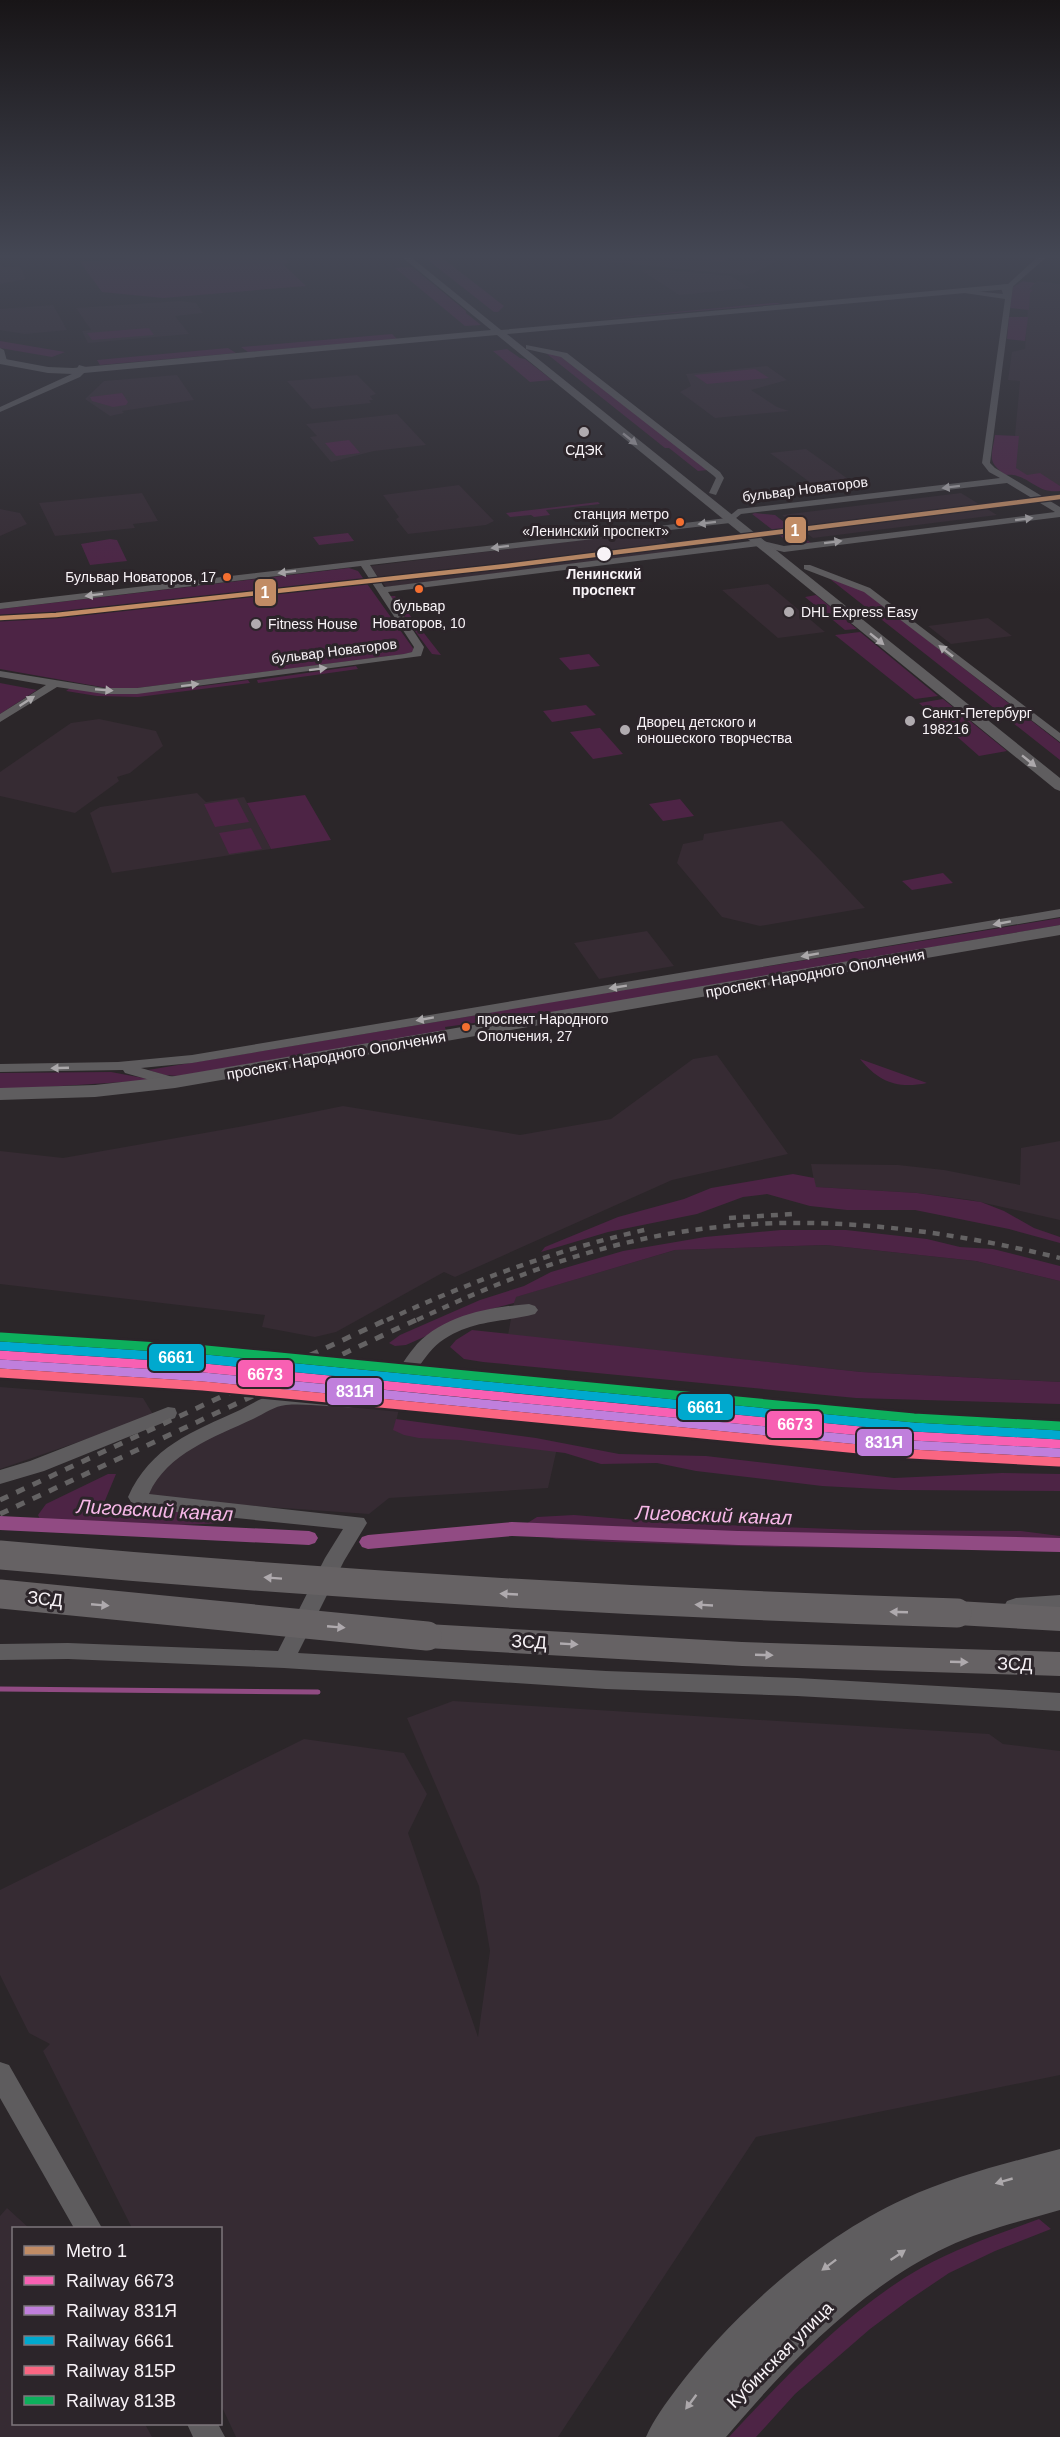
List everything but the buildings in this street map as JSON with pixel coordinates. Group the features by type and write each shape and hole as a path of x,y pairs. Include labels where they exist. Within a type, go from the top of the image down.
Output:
{"highway":[{"path":"0,1555 445,1590 744,1607 957,1613 1060,1619"},
{"name":"ЗСД","path":"0,1594 427,1636 742,1654 1060,1664"}],"main road":[{"path":"53,367 82,369 107,367"},
{"path":"548,367 738,517 779,545 1034,747"},
{"path":"555,367 713,493 738,517 759,543 1060,786"},
{"path":"759,543 779,545"},
{"name":"проспект Народного Ополчения","path":"0,1095 95,1091 175,1082 1060,930"},
{"name":"проспект Народного Ополчения","path":"0,1101 108,1097 188,1088 1060,939"},
{"path":"957,1613 1060,1605"},
{"name":"Кубинская улица","path":"665,2437 710,2377 747,2336 792,2294 836,2260 881,2230 924,2208 979,2189 1060,2166"},
{"name":"Кубинская улица","path":"702,2437 758,2373 794,2337 835,2300 904,2251 941,2231 988,2213 1060,2193"}],"street":[{"path":"579,367 717,474 720,478 713,493"},
{"path":"998,367 986,460 988,466 1060,513"},
{"path":"0,400 65,369"},
{"path":"0,410 77,375 82,369"},
{"name":"бульвар Новаторов","path":"0,606 364,564 1009,480"},
{"path":"779,545 1060,513"},
{"path":"364,564 381,590 759,543"},
{"path":"807,567 867,590 1060,740"},
{"name":"бульвар Новаторов","path":"0,674 104,691 137,691 417,654 419,647 381,590"},
{"path":"0,719 54,684"},
{"path":"0,1068 118,1066 192,1059 1060,913"},
{"path":"118,1066 175,1082"},
{"path":"284,1660 334,1558 357,1523 147,1502 138,1497 142,1483 159,1464 183,1446 245,1415 269,1400 289,1398 366,1400 380,1396 390,1390 425,1345 444,1332 494,1314 529,1310"},
{"path":"0,1477 37,1466 168,1413"},
{"path":"0,1652 68,1651 284,1660 606,1680 797,1687 1060,1702"},
{"path":"0,2074 88,2227"}],"shaded area":[{"path":"512,367 535,367 552,380 530,382"},
{"path":"563,367 574,367 708,470 698,471 669,448 665,448"},
{"path":"768,367 787,380 751,390 777,407 789,411 715,418 680,392 691,386 686,374"},
{"path":"1010,367 1060,367 1060,488 1026,476 1012,468 1020,381 1008,380"},
{"path":"755,369 769,378 707,384 694,375"},
{"path":"177,375 194,400 122,411 124,413 110,416 85,399 104,381"},
{"path":"357,375 376,394 370,396 373,400 369,400 371,403 312,409 287,381"},
{"path":"122,393 128,402 126,405 113,407 92,401 90,397"},
{"path":"397,414 426,445 374,451 331,462 310,437 317,436 306,424"},
{"path":"995,435 1019,436 1016,468 1027,475 1040,473 1060,486 1060,491 1044,489 1021,477 1006,475 995,466 992,453"},
{"path":"349,440 360,453 336,456 325,443"},
{"path":"806,449 848,479 811,483 770,453"},
{"path":"459,485 494,521 486,525 408,534 396,519 399,517 383,495"},
{"path":"142,493 158,521 133,524 135,528 55,536 39,503"},
{"path":"961,493 997,515 813,538 782,515"},
{"path":"598,502 600,504 546,510 550,515 534,517 531,515 510,517 506,513"},
{"path":"0,509 20,513 27,524 0,536"},
{"path":"752,514 775,515 811,543 787,541"},
{"path":"655,531 677,551 386,587 370,566"},
{"path":"348,533 354,541 319,545 313,537"},
{"path":"117,540 127,561 90,565 81,544"},
{"path":"349,568 358,571 415,651 137,688 107,688 0,669 0,609"},
{"path":"830,579 863,590 1060,743 1060,760"},
{"path":"768,584 825,632 778,638 722,590"},
{"path":"816,595 857,629 845,630 805,597"},
{"path":"389,596 395,596 441,655 432,654"},
{"path":"988,618 1012,636 951,644 928,626"},
{"path":"860,632 938,696 915,699 835,635"},
{"path":"589,654 600,666 570,670 559,658"},
{"path":"356,666 358,669 258,683 257,680"},
{"path":"248,680 250,683 138,697 97,696 66,691 70,688 116,692 159,691"},
{"path":"0,683 37,690 0,714"},
{"path":"943,699 1007,751 979,756 919,703"},
{"path":"586,705 596,715 552,722 543,711"},
{"path":"99,719 156,731 163,746 130,773 117,777 119,781 75,813 0,796 0,772 71,723"},
{"path":"600,728 623,754 593,759 570,732"},
{"path":"197,793 206,802 244,797 271,849 112,873 90,813 100,807"},
{"path":"305,795 331,840 271,849 247,803"},
{"path":"237,799 249,822 215,827 204,804"},
{"path":"680,799 694,816 663,821 649,804"},
{"path":"782,821 865,908 760,926 722,917 677,863 683,844 703,840 704,834"},
{"path":"251,828 262,849 229,854 219,833"},
{"path":"943,873 953,883 912,890 902,881"},
{"path":"1060,918 1060,925 491,1024 484,1013"},
{"path":"647,931 674,966 599,979 574,943"},
{"path":"477,1015 481,1022 445,1027 446,1031 178,1076 148,1070"},
{"path":"717,1055 788,1154 672,1180 455,1277 444,1272 336,1332 315,1337 262,1327 265,1315 0,1284 0,1151 63,1158 343,1106 520,1135 611,1119 693,1059"},
{"path":"860,1059 927,1083 907,1085 889,1082 874,1073"},
{"path":"111,1072 154,1080 0,1090 0,1073"},
{"path":"1060,1141 1060,1220 971,1200 917,1193 815,1187 811,1164 898,1165 944,1170 1020,1185 1021,1148"},
{"path":"793,1174 814,1178 816,1187 917,1193 981,1202 1004,1211 1034,1228 1060,1237 1060,1243 1009,1229 915,1210 847,1210 810,1206 767,1194 743,1197 697,1214 608,1232 541,1252 545,1247 618,1217 684,1199 711,1188"},
{"path":"781,1230 846,1230 927,1239 960,1247 993,1249 1060,1266 1060,1281 976,1261 826,1245 675,1250 516,1297 514,1303 480,1312 406,1345 395,1346 389,1343 400,1335 480,1300 524,1286 551,1272 623,1251 705,1237"},
{"path":"826,1245 976,1261 1060,1281 1060,1382 861,1372 508,1335 515,1297 675,1250"},
{"path":"472,1330 861,1372 1060,1382 1060,1404 856,1398 483,1362 464,1359 450,1347 456,1340"},
{"path":"0,1387 143,1398 154,1416 0,1469"},
{"path":"272,1401 400,1405 394,1430 557,1448 548,1488 389,1498 369,1514 141,1498 163,1465"},
{"path":"396,1419 536,1438 619,1454 706,1456 894,1478 1002,1473 1060,1474 1060,1491 899,1490 822,1486 696,1471 657,1463 601,1464 565,1453 404,1435 393,1430"},
{"path":"108,1474 116,1474 104,1503 116,1512 142,1512 192,1501 233,1504 235,1518 225,1523 158,1526 53,1522 40,1519 38,1515 46,1504"},
{"path":"574,1515 673,1523 859,1530 1021,1531 1060,1536 1060,1550 775,1547 612,1542 556,1539 518,1529 537,1517"},
{"path":"453,1701 989,1734 1003,1744 1060,1751 1060,2075 756,2137 558,2437 236,2437 222,2407 222,2227 131,2227 43,2051 50,2044 29,2033 0,1975 0,1890 304,1739 404,1753 427,1794 408,1833 478,2037 490,1951 479,1886 407,1718"},
{"path":"7,2208 28,2227 12,2227 12,2425 146,2425 152,2437 0,2437 0,2216"},
{"path":"1039,2219 1051,2229 995,2251 949,2273 870,2329 795,2394 756,2437 729,2437 819,2345 895,2284 950,2254"}],"waterway":[{"name":"Лиговский канал","path":"0,1523 309,1538"},
{"name":"Лиговский канал","path":"368,1542 512,1529 738,1538 1060,1545"},
{"path":"0,1689 318,1692"}],"railway":[{"path":"729,1218 792,1214"},
{"path":"417,1320 496,1285 578,1256 634,1241 687,1231 741,1225 848,1224 901,1229 954,1236 1060,1258"},
{"path":"387,1320 516,1267 582,1246 649,1229"},
{"path":"0,1500 390,1318"},
{"path":"0,1514 420,1318"}],"metro line":[{"name":"1","path":"0,618 56,615 506,566 1060,497"}],"rail line":[{"name":"813В","path":"1,1337 206,1350 914,1418 1060,1426"},
{"name":"6661","path":"1,1346 205,1359 914,1427 1060,1435"},
{"name":"6673","path":"0,1355 204,1368 913,1436 1060,1444"},
{"name":"831Я","path":"0,1364 203,1377 912,1445 1060,1453"},
{"name":"815Р","path":"0,1373 203,1386 911,1454 1059,1462"}],"place":[{"name":"СДЭК","path":"584,432"},
{"name":"станция метро «Ленинский проспект»","path":"680,522"},
{"name":"Ленинский проспект","path":"604,554"},
{"name":"Бульвар Новаторов, 17","path":"227,577"},
{"name":"бульвар Новаторов, 10","path":"419,589"},
{"name":"DHL Express Easy","path":"789,612"},
{"name":"Fitness House","path":"256,624"},
{"name":"Санкт-Петербург 198216","path":"910,721"},
{"name":"Дворец детского и юношеского творчества","path":"625,730"},
{"name":"проспект Народного Ополчения, 27","path":"466,1027"}]}
